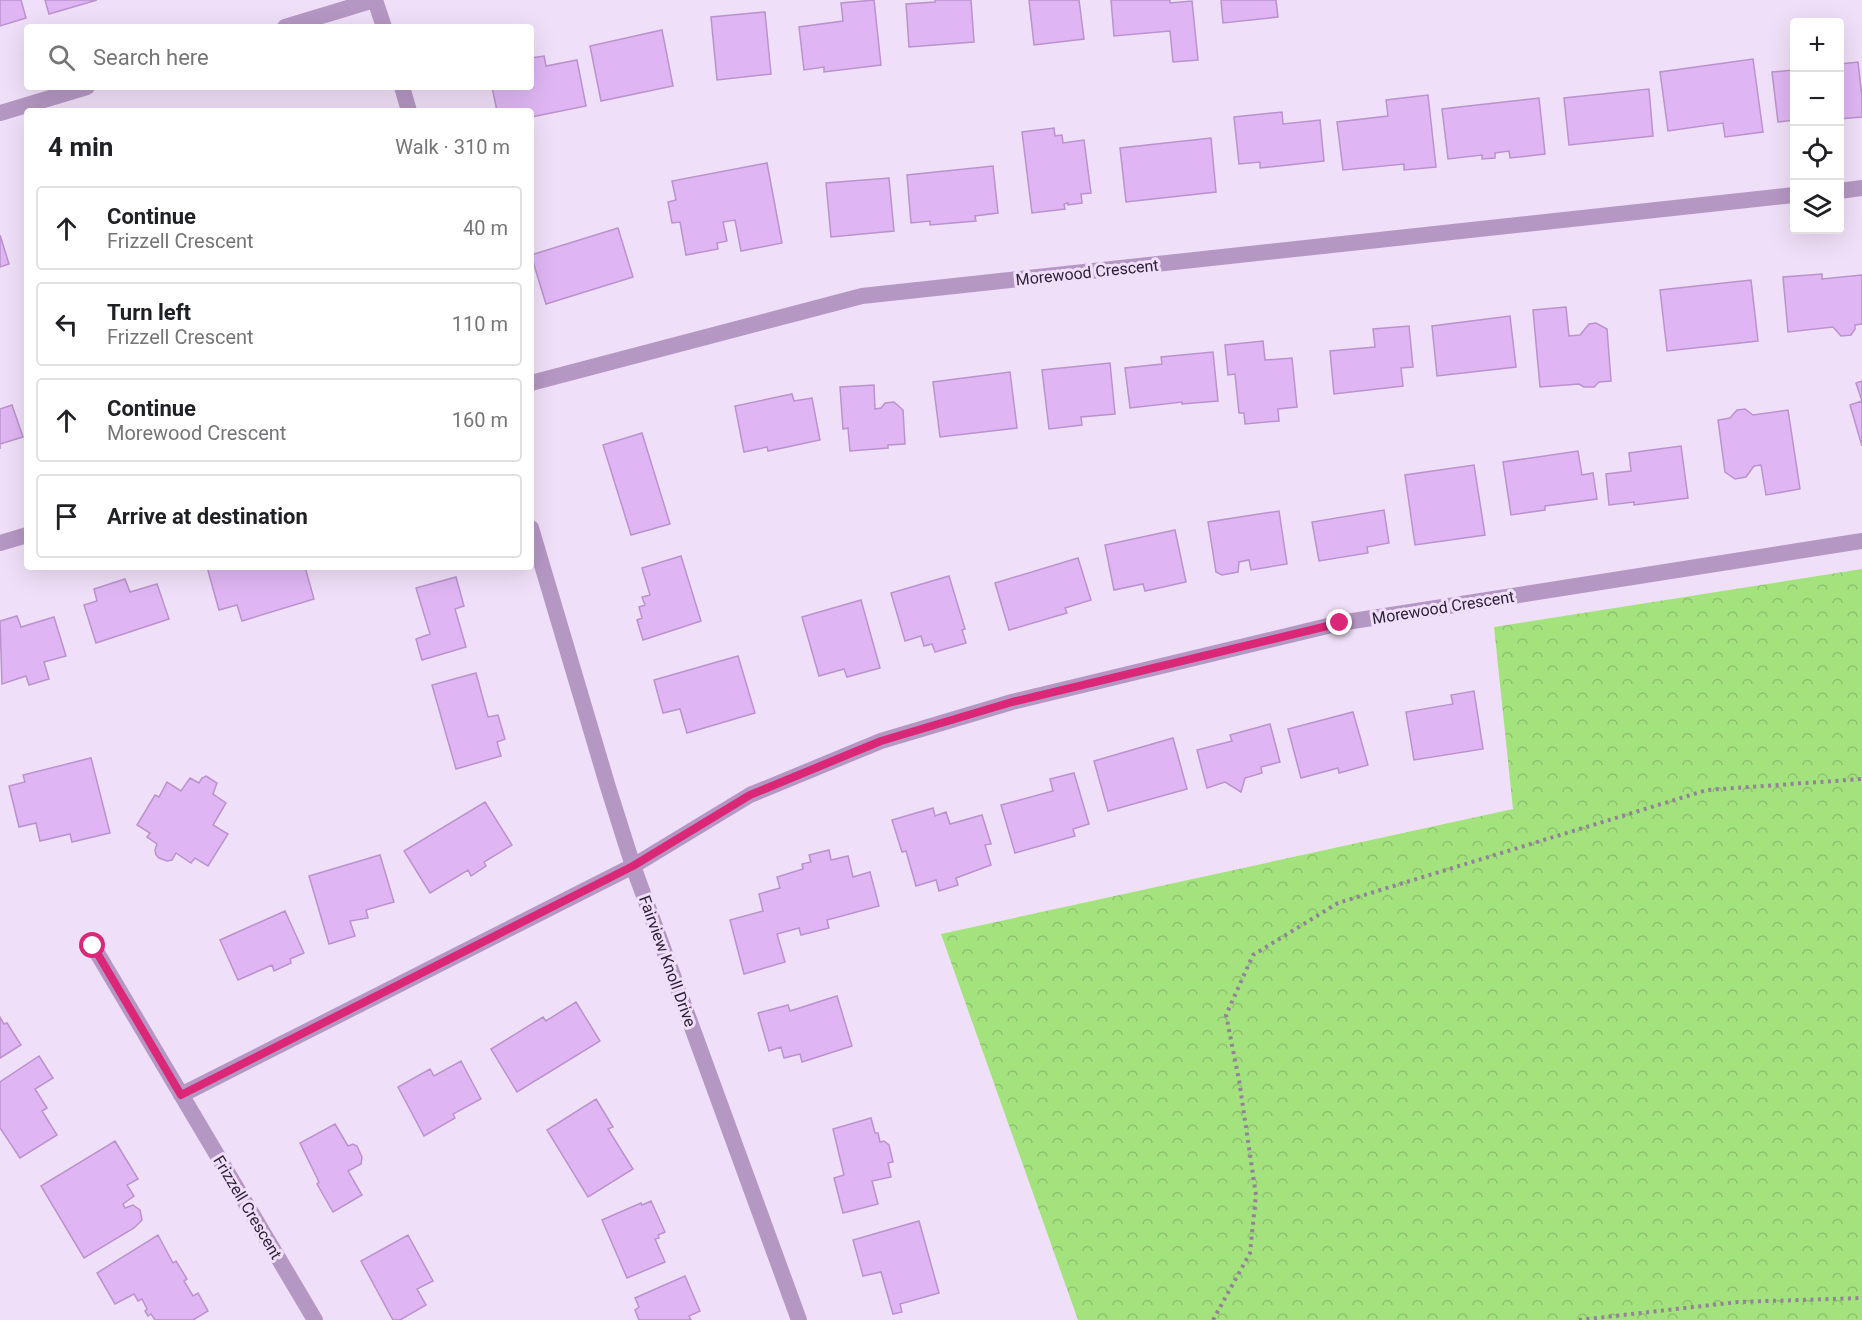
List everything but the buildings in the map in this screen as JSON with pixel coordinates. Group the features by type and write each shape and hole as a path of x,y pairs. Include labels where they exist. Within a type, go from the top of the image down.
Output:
{"street":[{"path":"295,24 375,0 383,24"},
{"path":"0,113 77,90"},
{"path":"403,90 408,108"},
{"path":"1844,190 1862,188"},
{"name":"Morewood Crescent","path":"534,382 862,296 1790,195"},
{"path":"0,543 24,536"},
{"name":"Fairview Knoll Drive","path":"534,538 633,866 799,1320"},
{"name":"Morewood Crescent","path":"633,866 750,795 881,741 1012,702 1340,623 1862,541"},
{"path":"181,1095 633,866"},
{"name":"Frizzell Crescent","path":"93,946 315,1320"}],"path":[{"path":"1213,1320 1250,1252 1255,1207 1256,1195 1241,1092 1226,1016 1253,955 1338,903 1707,790 1862,779"},
{"path":"1579,1320 1738,1302 1862,1298"}],"green space":[{"path":"1862,569 1862,1320 1078,1320 941,934 1513,809 1494,627"}],"route":[{"path":"93,946 181,1095 633,866 750,795 881,741 1012,702 1340,623"}]}
